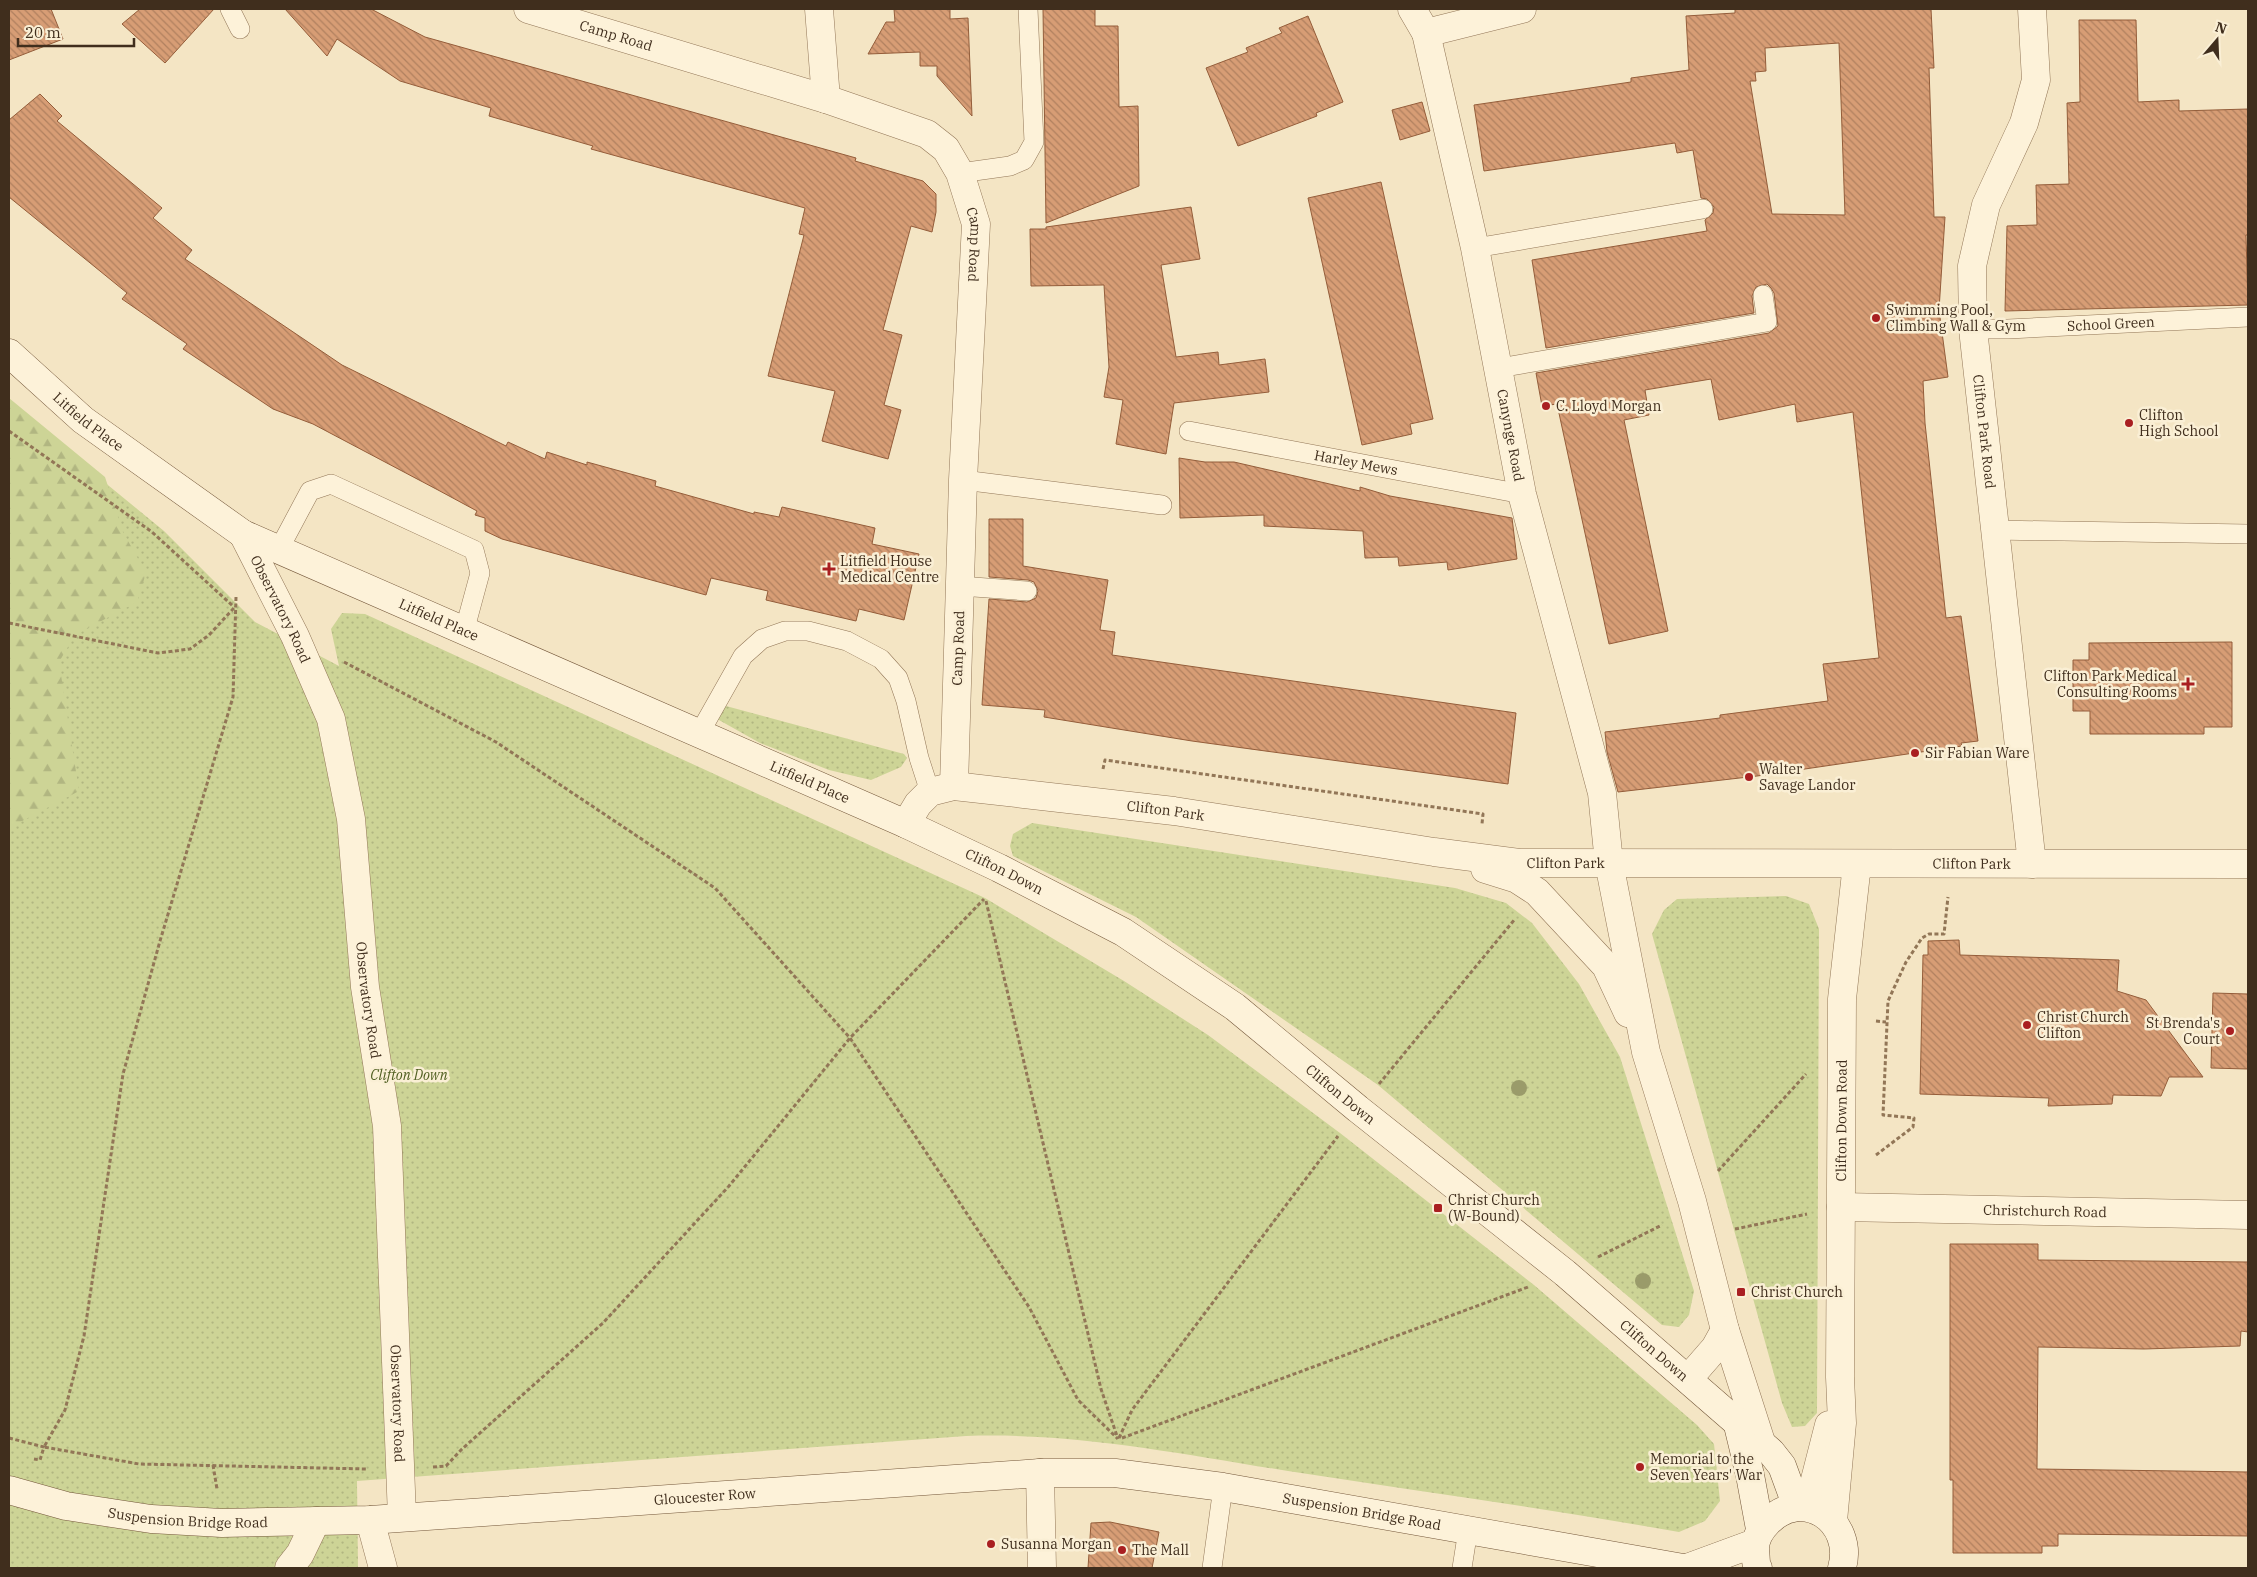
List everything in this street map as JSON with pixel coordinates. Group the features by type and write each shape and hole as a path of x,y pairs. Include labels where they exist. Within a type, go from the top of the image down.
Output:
{"street":[{"name":"Camp Road","path":"528,9 826,99 927,134 946,149 960,173 976,224 963,480 960,586 942,789"},
{"path":"820,9 826,99"},
{"name":"Canynge Road","path":"1412,9 1426,32 1475,248 1522,494 1602,793 1609,863"},
{"path":"1426,32 1522,9"},
{"name":"Clifton Park Road","path":"2032,9 2036,80 2024,123 1986,204 1972,266 1973,329 2032,864"},
{"name":"Litfield Place","path":"9,353 83,420 243,534 278,551 906,824"},
{"name":"Observatory Road","path":"243,534 295,636 331,719 351,819 365,987 387,1126 402,1517"},
{"path":"906,824 918,804 942,789"},
{"name":"Clifton Park","path":"942,789 1096,802 1174,811 1434,852 1519,862 2248,864"},
{"name":"Clifton Down","path":"906,824 999,868 1124,932 1235,1007 1358,1109 1565,1273 1761,1442 1782,1466 1802,1507"},
{"path":"1434,852 1517,880 1537,892 1606,966 1646,1052"},
{"path":"1609,863 1646,1052 1692,1200 1725,1330 1761,1442"},
{"name":"Clifton Down Road","path":"1833,1521 1842,1423 1840,1378 1842,999 1857,864"},
{"name":"Christchurch Road","path":"1841,1208 2248,1214"},
{"path":"1688,1379 1715,1348 1725,1330"},
{"name":"Clifton Down Road","path":"1802,1507 1840,1378"},
{"path":"1736,1421 1750,1475 1758,1547"},
{"path":"1040,1473 1042,1568"},
{"name":"Suspension Bridge Road","path":"1040,1473 1115,1473 1222,1487 1683,1568"},
{"name":"Gloucester Row","path":"370,1520 1040,1473"},
{"name":"Suspension Bridge Road","path":"9,1490 66,1506 151,1519 222,1523 370,1520"},
{"path":"1688,1568 1758,1547 1776,1514 1802,1507 1821,1512 1833,1521 1843,1537 1846,1556 1842,1568"},
{"path":"370,1520 383,1568"},
{"path":"289,1568 300,1554 316,1522"}],"lane":[{"path":"230,9 240,29"},
{"path":"960,173 1010,166 1024,160 1034,142 1028,9"},
{"path":"1475,248 1703,209"},
{"path":"1499,368 1768,322 1763,296"},
{"name":"School Green","path":"1973,329 2008,329 2248,317"},
{"name":"Harley Mews","path":"1189,430 1522,494"},
{"path":"963,480 1162,505"},
{"path":"278,551 310,491 331,484 474,550 480,572 464,632"},
{"path":"1994,530 2248,534"},
{"path":"960,586 1027,591"},
{"path":"699,734 743,656 762,639 785,631 808,631 847,641 881,659 898,678 906,701 919,758 942,789"},
{"path":"1212,1568 1222,1487"},
{"path":"1462,1568 1468,1530"}],"path":[{"path":"9,431 152,532 234,608 233,697 160,941 123,1074 84,1336 65,1410 44,1447 40,1460 32,1459"},
{"path":"9,623 158,653 190,649 209,635 234,608"},
{"path":"295,636 496,742 714,888 850,1038 1029,1307 1078,1400 1119,1439"},
{"path":"1096,802 1104,760 1483,814"},
{"path":"1115,1473 1119,1439 1132,1410 1358,1109 1537,892"},
{"path":"9,1438 44,1447 139,1464 399,1468 446,1466 462,1449 603,1322 729,1186 850,1038 985,898 1101,1389 1119,1439"},
{"path":"1913,1127 1914,1118 1883,1115 1888,1001 1900,972 1917,945 1929,934 1944,934 1946,916"},
{"path":"1119,1439 1565,1273 1673,1220 1843,1033"},
{"path":"1700,1236 1841,1208"},
{"path":"213,1465 218,1494"}],"green space":[{"path":"9,398 105,477 123,532 146,573 137,602 75,635 59,662 79,791 9,828"},
{"name":"Clifton Down","path":"9,404 164,531 255,622 339,666 331,629 342,613 365,614 985,898 1124,981 1208,1035 1340,1133 1534,1285 1697,1425 1714,1444 1720,1501 1705,1521 1679,1532 1168,1451 1047,1437 966,1436 357,1481 358,1568 9,1568"},
{"path":"714,706 726,706 904,754 907,758 901,767 871,780 829,770 760,743 710,715"},
{"path":"1032,823 1455,888 1506,903 1532,923 1579,984 1620,1057 1694,1291 1689,1315 1679,1327 1662,1325 1378,1085 1136,917 1013,856 1010,846 1013,834"},
{"path":"1786,896 1809,904 1819,929 1817,1413 1805,1426 1792,1427 1782,1403 1652,934 1664,910 1677,899"}],"building":[{"path":"9,9 51,9 63,39 9,60"},
{"path":"140,9 214,9 165,63 122,24"},
{"path":"285,9 371,9 425,37 856,158 855,161 923,181 936,194 936,212 932,232 911,226 883,330 902,335 884,405 901,410 888,459 822,441 835,391 768,376 804,235 799,234 805,208 591,149 593,146 489,116 491,108 400,81 337,39 327,56"},
{"path":"894,9 950,9 950,19 968,18 972,116 937,76 937,66 920,66 920,52 868,54 886,22 895,22"},
{"path":"1043,9 1095,9 1095,26 1118,26 1119,107 1138,106 1139,186 1046,223"},
{"path":"1735,9 1931,9 1934,68 1929,68 1934,217 1945,217 1939,310 1948,377 1923,381 1925,423 1946,618 1961,616 1978,741 1961,743 1962,746 1757,776 1618,792 1607,752 1605,732 1720,718 1720,715 1828,701 1823,664 1879,658 1853,412 1797,422 1795,404 1719,420 1711,379 1645,390 1649,415 1624,420 1668,631 1609,644 1557,404 1542,406 1536,373 1769,333 1778,326 1774,293 1767,284 1756,287 1752,296 1754,313 1546,348 1532,260 1707,231 1705,220 1713,213 1714,207 1707,199 1701,198 1693,150 1677,153 1675,143 1484,171 1474,105 1631,82 1631,78 1689,70 1686,16 1735,13","holes":["1839,43 1845,215 1772,214 1750,81 1756,81 1755,72 1766,71 1765,48"]},
{"path":"1308,16 1343,102 1316,113 1317,116 1238,146 1206,68 1248,52 1246,48 1282,33 1279,28"},
{"path":"2079,20 2136,20 2138,102 2179,100 2179,111 2248,109 2248,235 2246,235 2248,305 2005,311 2007,226 2037,225 2036,185 2069,184 2067,103 2080,102"},
{"path":"40,94 62,116 57,121 162,208 153,218 192,250 185,259 342,365 506,446 508,442 545,459 547,452 587,465 587,462 656,481 655,486 754,514 754,512 779,517 782,507 875,528 872,544 919,554 904,620 859,609 856,621 766,600 768,591 711,578 706,595 502,539 485,531 485,518 475,515 477,511 313,424 273,409 183,349 187,344 122,299 127,293 9,197 9,120"},
{"path":"1422,102 1430,131 1400,140 1392,110"},
{"path":"1381,182 1433,419 1410,424 1412,434 1362,445 1308,198"},
{"path":"1191,207 1200,259 1161,265 1176,357 1218,352 1219,365 1265,359 1269,392 1174,403 1166,454 1116,444 1123,400 1104,397 1109,367 1104,285 1031,286 1030,229 1046,229 1046,227"},
{"path":"1179,458 1205,462 1234,462 1360,491 1360,487 1390,496 1512,518 1517,559 1448,570 1447,562 1399,566 1398,557 1365,558 1363,531 1264,526 1264,515 1180,518"},
{"path":"989,519 1023,519 1023,566 1108,580 1100,630 1115,632 1112,655 1516,713 1508,784 1192,741 1044,717 1045,710 982,705 989,599 1027,602 1036,598 1038,591 1034,582 1028,580 989,577"},
{"path":"2232,642 2232,727 2204,727 2204,734 2090,734 2090,711 2073,711 2073,660 2089,660 2089,643"},
{"name":"Christ Church Clifton","path":"1959,940 1960,955 2119,960 2117,991 2146,1000 2203,1077 2169,1077 2161,1096 2113,1095 2112,1104 2048,1106 2049,1098 1920,1094 1923,955 1928,955 1928,941"},
{"name":"St Brenda's Court","path":"2213,993 2248,994 2248,1069 2211,1068"},
{"path":"1950,1244 2038,1244 2038,1260 2248,1262 2248,1332 2241,1331 2240,1346 2144,1349 2038,1347 2037,1469 2248,1472 2248,1536 2058,1534 2058,1546 2042,1546 2042,1553 1953,1553 1953,1480 1950,1480"},
{"name":"The Mall","path":"1110,1522 1159,1532 1152,1568 1088,1568 1091,1523"}],"place":[{"name":"Swimming Pool, Climbing Wall & Gym","path":"1876,318"},
{"name":"C. Lloyd Morgan","path":"1546,406"},
{"name":"Clifton High School","path":"2129,423"},
{"name":"Litfield House Medical Centre","path":"829,569"},
{"name":"Clifton Park Medical Consulting Rooms","path":"2188,684"},
{"name":"Sir Fabian Ware","path":"1915,753"},
{"name":"Walter Savage Landor","path":"1749,777"},
{"name":"Christ Church Clifton","path":"2027,1025"},
{"name":"St Brenda's Court","path":"2230,1031"},
{"name":"Christ Church (W-Bound)","path":"1438,1208"},
{"name":"Christ Church","path":"1741,1292"},
{"name":"Memorial to the Seven Years' War","path":"1640,1467"},
{"name":"Susanna Morgan","path":"991,1544"},
{"name":"The Mall","path":"1122,1550"}]}
